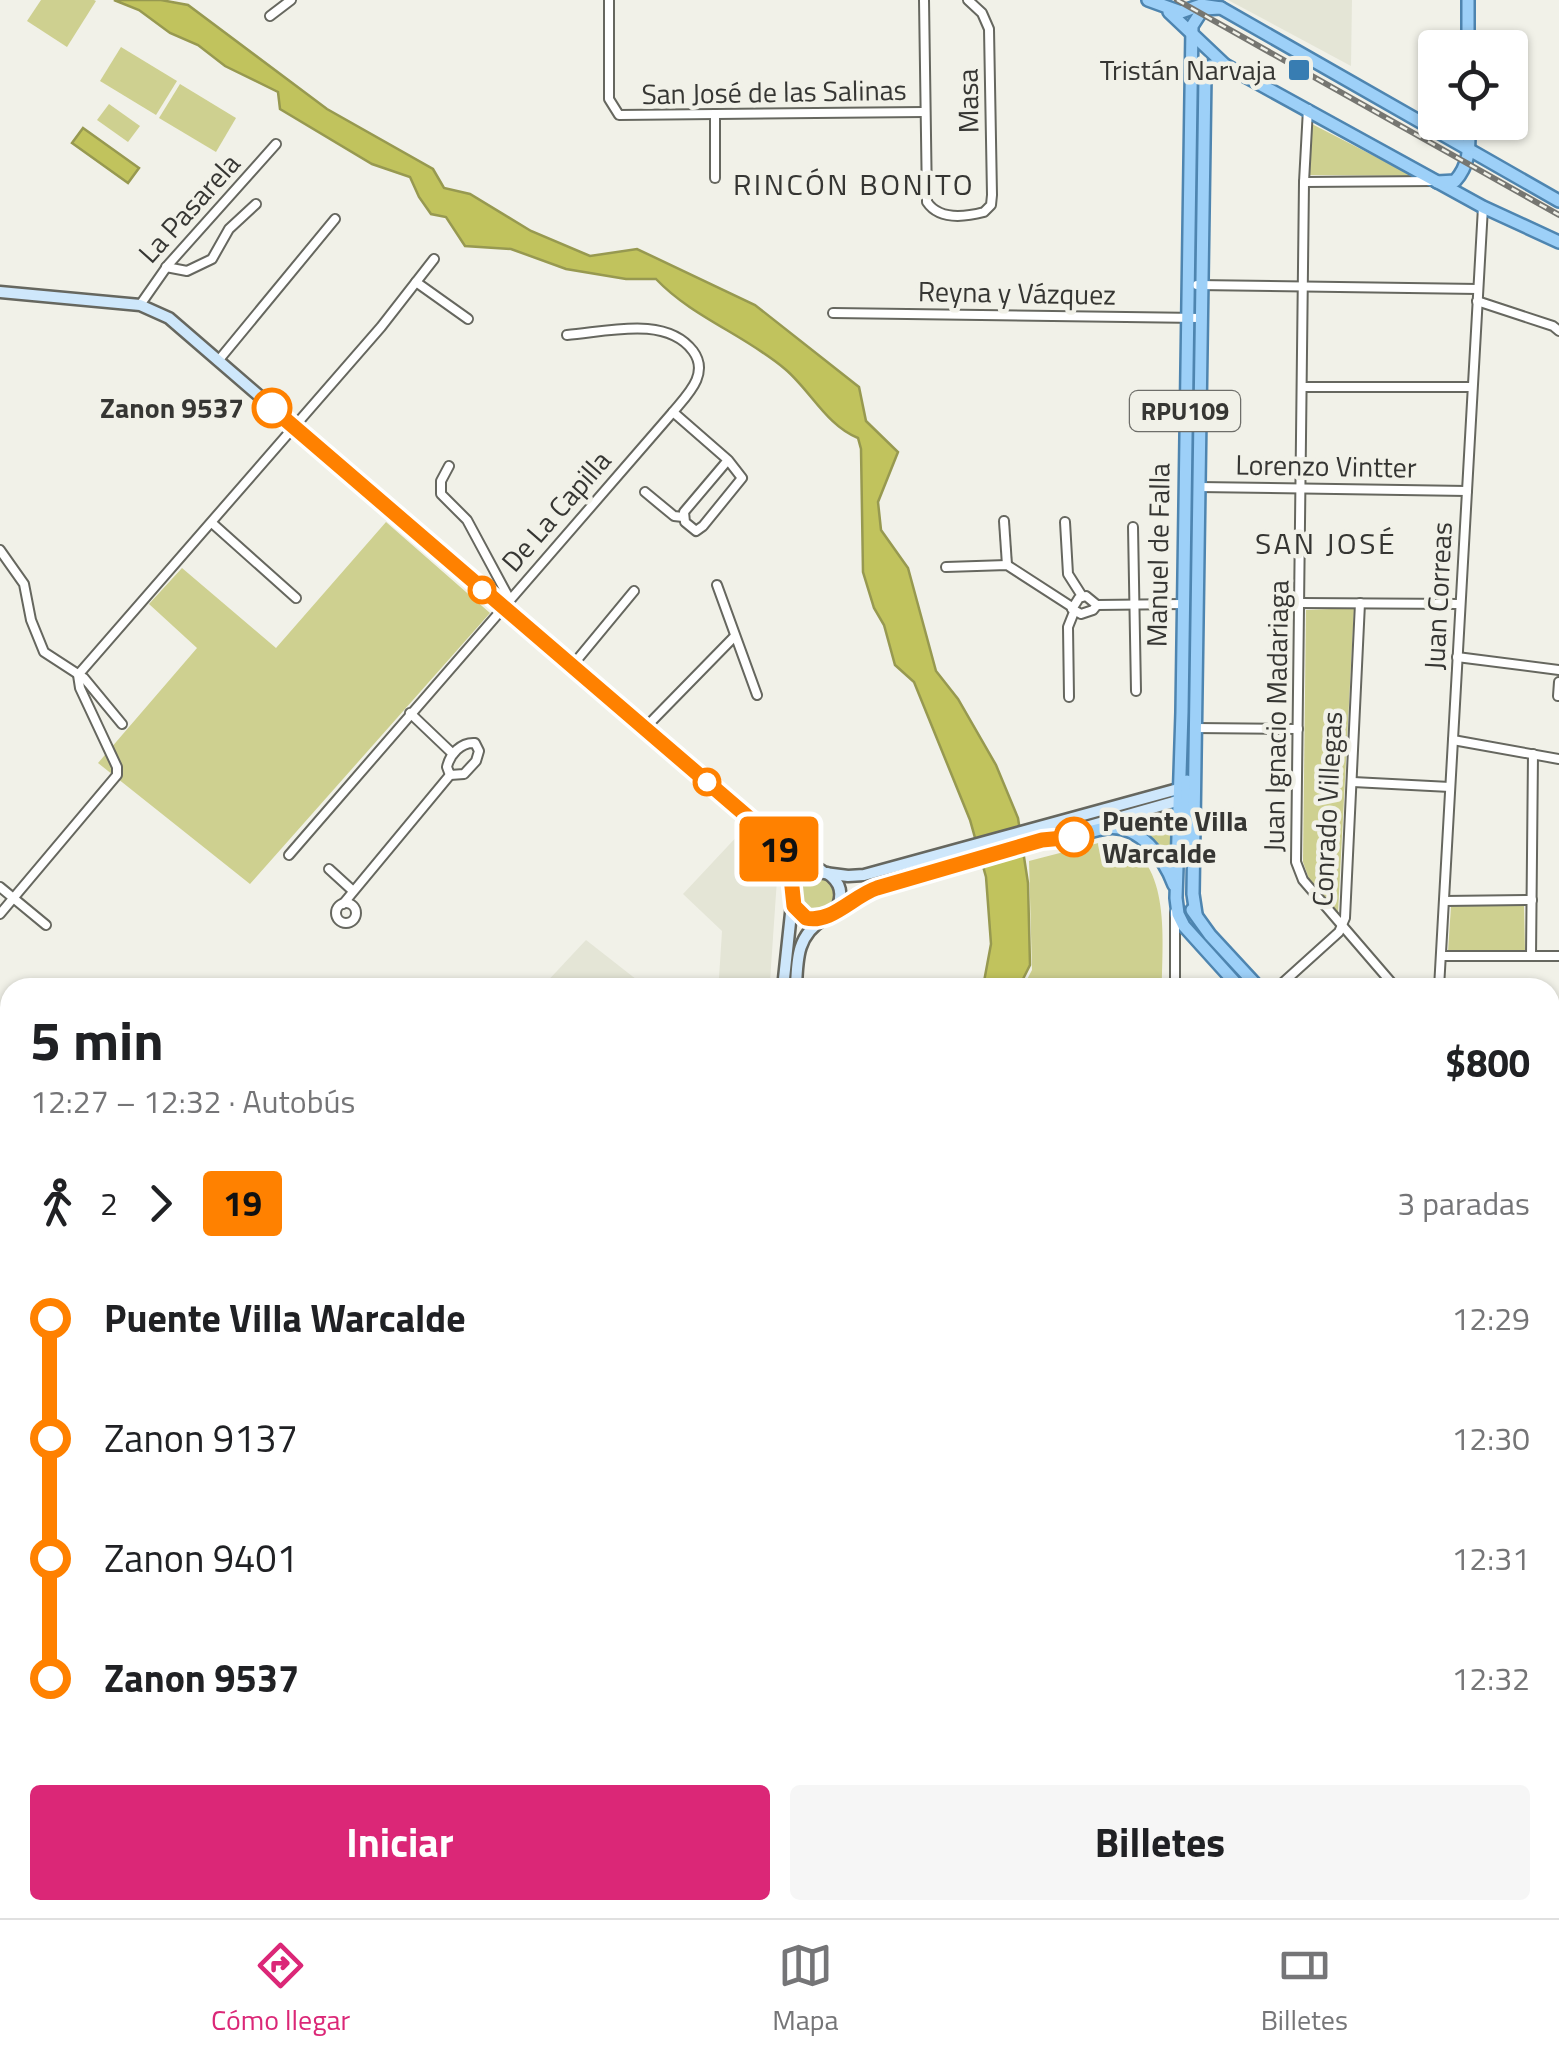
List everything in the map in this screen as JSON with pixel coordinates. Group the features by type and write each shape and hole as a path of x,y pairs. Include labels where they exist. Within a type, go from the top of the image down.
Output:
{"main road":[{"path":"1148,0 1192,32 1225,65 1436,182 1559,242"},
{"path":"1468,0 1468,30"},
{"path":"1163,8 1180,12 1201,4 1221,8 1559,200"},
{"path":"1192,32 1200,11 1221,8"},
{"name":"Manuel de Falla","path":"1192,32 1195,285"},
{"name":"Manuel de Falla","path":"1196,914 1190,487 1193,317 1205,72 1214,65 1225,65"},
{"path":"1436,182 1458,178 1466,164 1470,140"},
{"path":"0,292 140,304 169,318 505,602 644,729 770,836 824,872 840,888 840,900 831,914 806,918 792,897"},
{"name":"Manuel de Falla","path":"1189,932 1178,914 1176,894 1190,487"},
{"path":"1195,733 1180,795 1188,904 1250,978"},
{"path":"792,897 802,874 858,876 1039,827 1180,795"},
{"path":"797,978 802,941 814,925 862,893 1180,795"},
{"path":"1047,839 1126,829 1158,856 1176,894"},
{"path":"770,836 790,868 792,897 785,978"},
{"name":"RPU109","path":"1189,932 1231,978"}],"street":[{"path":"270,16 290,0"},
{"name":"San José de las Salinas","path":"608,0 609,100 614,110 624,116 924,112"},
{"path":"924,0 924,112"},
{"name":"Masa","path":"924,112 925,194 930,208 937,213 970,215 988,208 992,196 989,29 982,13 968,0"},
{"name":"Juan Ignacio Madariaga","path":"1308,109 1304,182 1298,872 1387,978"},
{"path":"715,115 716,178"},
{"name":"La Pasarela","path":"140,304 166,267 276,144"},
{"path":"1304,182 1436,182"},
{"path":"166,267 187,271 212,259 229,229 256,204"},
{"name":"Juan Correas","path":"1440,978 1484,207"},
{"path":"218,361 335,219"},
{"path":"0,914 117,775 118,767 80,688 78,674 212,523 434,259"},
{"path":"416,282 468,320"},
{"path":"1195,285 1478,289"},
{"path":"1477,301 1557,328"},
{"name":"Reyna y Vázquez","path":"834,314 1193,317"},
{"name":"De La Capilla","path":"289,855 673,412 698,378 701,366 697,356 682,338 668,332 645,329 567,335"},
{"path":"1302,387 1472,387"},
{"path":"645,492 696,531 742,478 728,460 673,412"},
{"path":"682,517 728,460"},
{"path":"449,466 441,480 442,494 467,520 505,602"},
{"name":"Lorenzo Vintter","path":"1190,487 1466,491"},
{"path":"1004,521 1007,565"},
{"path":"1065,522 1068,574 1082,596 1098,604 1183,604"},
{"path":"212,523 296,598"},
{"path":"1134,527 1136,691"},
{"path":"0,550 24,584 44,652 90,684 122,724"},
{"path":"946,567 1007,565 1073,610 1088,612 1098,604"},
{"path":"717,585 757,695"},
{"path":"572,666 634,591"},
{"path":"1068,697 1068,627 1082,596"},
{"path":"1300,603 1460,604"},
{"name":"Conrado Villegas","path":"1288,978 1342,928 1360,604"},
{"path":"644,729 734,637"},
{"path":"1457,657 1559,670"},
{"path":"1558,696 1559,682"},
{"path":"410,712 454,754"},
{"path":"1195,733 1298,729"},
{"path":"1453,740 1559,759"},
{"path":"343,904 450,775 464,774 476,762 479,751 474,743 454,754 447,767 450,775"},
{"path":"1532,956 1533,754"},
{"path":"1353,782 1450,786"},
{"path":"329,869 352,890"},
{"path":"0,887 46,925"},
{"name":"Manuel de Falla","path":"1175,978 1176,894"},
{"path":"1444,901 1532,900"},
{"path":"1174,946 1189,932"},
{"path":"1441,956 1559,956"}],"shaded area":[{"path":"114,0 161,0 188,5 327,109 433,169 444,188 470,194 531,231 590,256 637,249 755,305 859,387 866,421 898,452 878,502 881,530 908,568 936,671 958,699 996,765 1018,818 1028,883 1030,965 1024,978 985,978 991,944 986,877 970,820 914,682 895,665 863,572 858,438 837,425 785,369 686,304 656,279 626,279 566,269 511,249 465,246 446,217 431,214 410,177 372,164 280,109 278,92 225,66 139,10"},
{"path":"1228,0 1352,0 1351,66"},
{"path":"83,128 139,168 128,183 72,143"},
{"path":"742,831 778,865 770,978 719,978 722,931 683,894"},
{"path":"586,940 635,978 550,978"}],"green space":[{"path":"41,0 96,1 67,47 27,21"},
{"path":"121,47 177,81 156,115 100,81"},
{"path":"180,84 236,118 216,152 159,118"},
{"path":"109,104 140,126 128,142 97,120"},
{"path":"1310,123 1413,176 1308,175"},
{"path":"386,522 490,613 250,884 98,763 197,648 149,604 182,568 276,648"},
{"path":"1354,608 1338,913 1309,879 1303,862 1306,610"},
{"path":"1170,807 1172,868 1142,831 1120,821"},
{"path":"1110,840 1130,848 1145,861 1160,900 1162,978 1028,978 1032,970 1029,861"},
{"path":"816,877 829,882 834,895 829,908 816,913 803,908 798,895 803,882"},
{"path":"1524,905 1525,952 1448,952 1451,906"}],"railway":[{"path":"1177,0 1559,215"}],"bus line":[{"name":"19","path":"272,408 770,836 790,868 794,906 806,918 827,917 856,896 877,888 1042,840 1074,837"}],"place":[{"name":"Tristán Narvaja","path":"1299,70"},
{"name":"Zanon 9537","path":"272,408"},
{"name":"Puente Villa Warcalde","path":"1074,837"}],"district":[{"name":"RINCÓN BONITO","path":"854,185"},
{"name":"SAN JOSÉ","path":"1326,544"}]}
